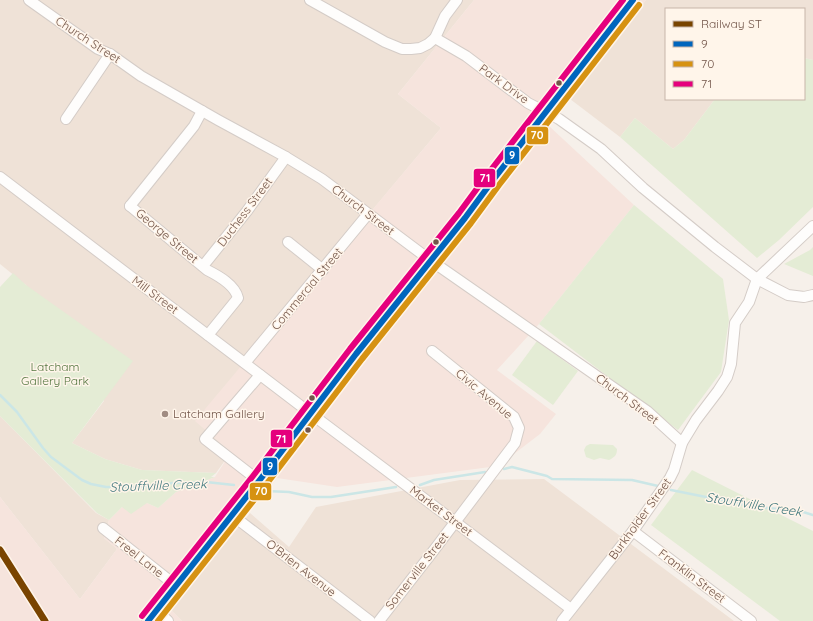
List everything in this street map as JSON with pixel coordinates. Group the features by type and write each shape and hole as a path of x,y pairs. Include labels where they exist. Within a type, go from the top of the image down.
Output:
{"main road":[{"path":"148,621 430,260 465,218 632,0"}],"street":[{"path":"310,0 385,42 402,49 420,48 435,38 445,16 457,0"},
{"name":"Church Street","path":"36,2 98,49 110,54 141,76 286,157 322,179 430,260 647,411 682,443"},
{"name":"Park Drive","path":"435,38 466,56 528,103 547,112 601,149 643,188 715,247 758,279 788,295 810,297"},
{"path":"66,119 110,54"},
{"name":"George Street","path":"202,111 194,126 127,207 203,266 220,277 236,291 238,298 208,335"},
{"name":"Duchess Street","path":"203,266 247,211 286,157"},
{"name":"Mill Street","path":"0,177 310,413"},
{"name":"Commercial Street","path":"245,363 368,214"},
{"path":"758,279 813,226"},
{"path":"288,242 323,270"},
{"name":"Burkholder Street","path":"562,621 633,531 672,474 682,443 696,420 727,377 732,364 735,323 748,302 758,279"},
{"name":"Civic Avenue","path":"432,351 514,417 519,428 513,444"},
{"path":"259,480 205,439 260,374"},
{"name":"Market Street","path":"310,413 571,610"},
{"name":"Somerville Street","path":"378,621 513,444"},
{"name":"O'Brien Avenue","path":"232,515 370,621"},
{"name":"Freel Lane","path":"103,528 175,585"},
{"name":"Franklin Street","path":"633,531 751,621"},
{"path":"156,610 168,621"}],"shaded area":[{"path":"0,0 474,0 398,94 441,128 196,421 231,452 216,473 142,470 105,459 72,443 104,401 26,285 0,264"},
{"path":"474,0 646,0 549,126 634,205 539,324 497,370 556,414 540,434 498,466 337,487 277,478 171,610 182,621 0,621 0,497 80,599 117,549 104,538 109,520 122,507 147,503 158,508 176,492 215,477 231,452 195,421 441,128 398,94"},
{"path":"646,0 813,0 813,60 805,58 805,8 665,8 665,100 714,100 684,140 673,149 635,118 620,137 570,99"},
{"path":"0,416 96,513 109,520 104,538 117,549 80,599 0,497"},
{"path":"544,479 734,621 182,621 171,610 250,513 289,547 316,507 460,480"}],"green space":[{"path":"805,58 813,60 813,207 779,240 757,258 620,137 635,118 673,149 684,140 714,100 805,100"},
{"path":"634,205 723,279 729,320 721,372 678,430 539,324"},
{"path":"813,247 813,276 784,264 810,250"},
{"name":"Latcham Gallery Park","path":"13,273 26,285 133,361 72,443 105,459 142,470 216,473 211,477 215,477 176,492 158,508 147,503 131,514 122,507 109,520 97,513 0,416 0,287"},
{"path":"537,341 578,371 553,405 512,375"},
{"path":"590,444 613,445 617,449 616,454 609,460 600,458 594,460 586,457 584,450 586,446"},
{"path":"692,470 813,531 813,621 780,621 651,525"}],"waterway":[{"name":"Stouffville Creek","path":"0,395 17,412 51,457 82,480 91,484 106,487 148,487 173,483 206,482 234,485"},
{"name":"Stouffville Creek","path":"504,469 512,467 547,476 552,479 632,480 658,486"},
{"name":"Stouffville Creek","path":"420,485 434,480 485,472"},
{"name":"Stouffville Creek","path":"266,491 289,492 312,497 331,497 396,487"},
{"name":"Stouffville Creek","path":"671,490 756,507 800,511 813,515"}],"rail line":[{"name":"ST","path":"0,550 45,621"}],"transit line":[{"name":"71","path":"142,616 253,476 350,349 459,213 623,0"},
{"name":"9","path":"148,621 259,481 356,354 465,218 633,0"},
{"name":"70","path":"158,621 265,486 362,359 471,223 639,5"}],"place":[{"name":"Latcham Gallery","path":"165,414"}]}
